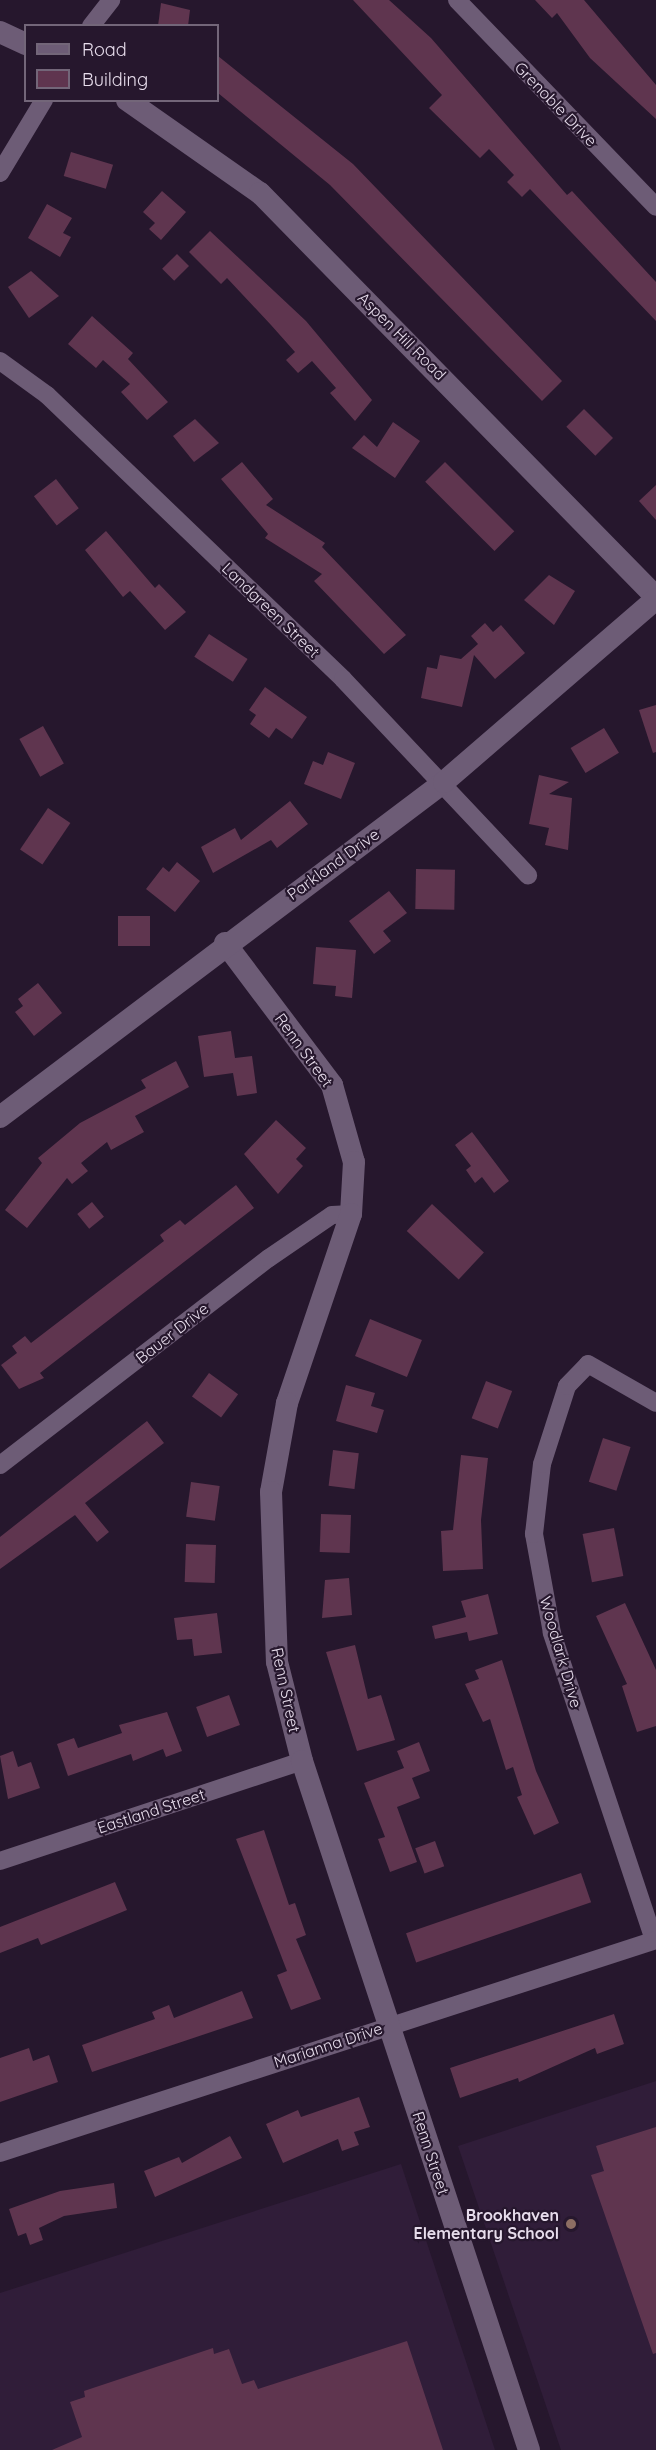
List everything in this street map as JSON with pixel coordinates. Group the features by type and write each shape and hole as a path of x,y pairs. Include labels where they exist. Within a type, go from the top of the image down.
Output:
{"street":[{"path":"93,24 111,0"},
{"name":"Grenoble Drive","path":"457,0 656,207"},
{"path":"0,32 24,43"},
{"path":"0,173 43,102"},
{"name":"Aspen Hill Road","path":"130,102 261,193 656,598"},
{"name":"Landgreen Street","path":"0,360 55,403 444,782 528,875"},
{"name":"Parkland Drive","path":"0,1117 225,943 444,782 656,598"},
{"name":"Renn Street","path":"225,943 332,1085 354,1162 351,1214 287,1403 271,1492 277,1662 302,1761 529,2450"},
{"name":"Bauer Drive","path":"0,1465 269,1258 332,1215 351,1214"},
{"name":"Woodlark Drive","path":"655,1940 552,1633 538,1569 534,1534 542,1464 567,1386 588,1364 656,1403"},
{"name":"Eastland Street","path":"0,1861 302,1761"},
{"name":"Marianna Drive","path":"0,2153 655,1940"}],"shaded area":[{"name":"Brookhaven Elementary School","path":"656,2081 656,2450 561,2450 458,2146"},
{"path":"401,2164 495,2450 0,2450 0,2293"}],"building":[{"path":"353,0 389,0 431,38 567,195 572,191 656,282 656,321 530,189 522,197 507,182 514,175 489,149 480,158 429,108 442,95"},
{"path":"535,0 584,0 656,85 656,119 590,58 557,13 552,18"},
{"path":"161,3 190,10 188,24 158,24"},
{"path":"219,57 353,164 562,381 542,401 330,185 219,94"},
{"path":"71,152 113,165 106,189 64,176"},
{"path":"162,191 186,212 161,240 149,229 155,223 143,212"},
{"path":"47,204 72,218 63,233 71,237 60,257 28,238"},
{"path":"210,231 306,321 372,400 355,421 330,393 336,388 312,361 298,373 286,360 295,352 271,325 227,278 221,284 189,252"},
{"path":"177,254 189,266 174,281 162,269"},
{"path":"31,271 59,296 29,318 8,287"},
{"path":"92,316 133,353 128,359 168,402 147,420 121,392 130,384 103,360 96,368 68,344"},
{"path":"584,409 613,438 595,456 566,427"},
{"path":"195,419 219,443 194,462 173,436"},
{"path":"393,422 420,441 395,478 352,448 364,435 377,447"},
{"path":"242,462 273,499 266,505 325,543 322,547 406,635 384,654 314,581 322,574 265,538 268,534 221,479"},
{"path":"445,462 514,531 494,551 425,482"},
{"path":"56,479 79,508 57,525 34,496"},
{"path":"656,485 656,520 639,501"},
{"path":"106,531 155,588 159,584 186,612 165,630 130,591 123,597 85,550"},
{"path":"549,575 575,591 554,625 524,600"},
{"path":"485,623 493,632 501,625 525,653 495,679 474,655 462,707 421,698 427,667 437,669 440,655 461,659 478,644 471,636"},
{"path":"209,634 248,659 233,682 194,657"},
{"path":"265,687 307,717 292,739 276,728 269,738 250,724 256,715 249,710"},
{"path":"656,705 656,752 653,753 639,710"},
{"path":"43,726 64,764 40,777 19,739"},
{"path":"604,728 619,753 586,773 571,748"},
{"path":"328,752 355,763 341,799 304,784 313,761 323,765"},
{"path":"539,775 569,782 549,794 572,798 568,850 545,845 549,828 529,824"},
{"path":"290,801 308,824 277,848 271,840 213,873 201,847 235,828 241,840"},
{"path":"48,808 70,823 42,865 20,849"},
{"path":"177,862 200,881 175,912 146,889 163,867 169,872"},
{"path":"416,869 455,870 454,910 415,909"},
{"path":"389,891 407,913 383,931 391,941 374,954 349,921"},
{"path":"118,916 150,916 150,946 118,946"},
{"path":"316,947 356,950 352,998 335,996 336,986 313,984"},
{"path":"38,983 62,1013 34,1036 15,1012 23,1006 18,999"},
{"path":"231,1031 235,1058 252,1056 257,1093 237,1096 233,1073 204,1077 198,1036"},
{"path":"176,1061 189,1087 135,1116 144,1132 111,1150 107,1142 81,1163 88,1171 72,1184 67,1178 27,1228 5,1210 42,1163 38,1158 80,1123 146,1088 141,1080"},
{"path":"276,1120 306,1148 296,1159 303,1166 278,1194 244,1154"},
{"path":"472,1132 509,1181 494,1193 482,1177 475,1183 466,1170 471,1166 455,1145"},
{"path":"236,1185 254,1208 40,1373 44,1378 19,1389 1,1365 17,1353 12,1346 25,1336 31,1343 164,1241 160,1235 180,1220 185,1225"},
{"path":"92,1202 104,1217 89,1229 77,1214"},
{"path":"432,1204 484,1252 459,1279 407,1231"},
{"path":"370,1319 422,1340 407,1377 355,1356"},
{"path":"209,1373 238,1394 221,1418 192,1396"},
{"path":"486,1381 512,1391 498,1428 472,1418"},
{"path":"346,1385 375,1393 371,1406 384,1410 377,1433 336,1421"},
{"path":"147,1421 164,1443 85,1503 109,1532 97,1542 75,1515 0,1569 0,1537"},
{"path":"603,1438 631,1447 616,1491 589,1482"},
{"path":"333,1450 359,1453 354,1489 329,1486"},
{"path":"461,1455 488,1458 481,1520 483,1569 443,1571 441,1531 453,1530"},
{"path":"191,1482 220,1486 215,1521 186,1517"},
{"path":"321,1514 351,1515 350,1553 320,1552"},
{"path":"614,1528 623,1576 592,1582 583,1534"},
{"path":"186,1544 216,1545 215,1583 185,1582"},
{"path":"349,1578 352,1615 322,1618 325,1580"},
{"path":"488,1594 498,1634 469,1641 467,1632 435,1639 432,1626 466,1617 461,1601"},
{"path":"625,1603 656,1670 656,1726 637,1732 622,1686 627,1684 596,1616"},
{"path":"217,1613 222,1653 194,1656 192,1639 177,1640 174,1618"},
{"path":"355,1645 368,1699 381,1695 395,1740 357,1751 326,1652"},
{"path":"502,1660 536,1771 559,1823 534,1835 517,1797 522,1795 513,1767 506,1770 490,1719 483,1722 465,1684 479,1679 475,1670"},
{"path":"229,1695 240,1725 207,1737 196,1707"},
{"path":"167,1712 182,1751 166,1757 163,1749 133,1761 131,1754 68,1776 57,1744 74,1738 78,1748 122,1733 119,1725"},
{"path":"419,1742 430,1771 412,1778 420,1798 397,1807 417,1862 390,1872 378,1839 385,1837 364,1783 404,1768 397,1751"},
{"path":"13,1751 18,1767 31,1762 40,1788 8,1799 0,1756"},
{"path":"264,1830 289,1905 295,1903 306,1935 296,1939 321,1999 291,2010 277,1975 287,1971 236,1839"},
{"path":"435,1841 444,1866 425,1874 415,1848"},
{"path":"581,1873 591,1902 416,1963 406,1933"},
{"path":"115,1882 127,1910 41,1945 38,1938 0,1953 0,1927"},
{"path":"242,1991 253,2018 92,2072 82,2045 155,2019 152,2012 169,2005 174,2018"},
{"path":"614,2014 624,2044 597,2054 595,2048 519,2082 518,2078 460,2098 450,2068"},
{"path":"29,2048 33,2061 49,2055 58,2082 0,2102 0,2058"},
{"path":"359,2097 370,2127 354,2132 359,2145 342,2151 338,2139 283,2163 266,2124 298,2110 301,2117"},
{"name":"Brookhaven Elementary School","path":"656,2127 656,2353 653,2354 591,2175 604,2171 596,2146"},
{"path":"230,2136 242,2158 155,2197 144,2171 179,2157 182,2163"},
{"path":"114,2183 117,2208 64,2216 39,2228 43,2240 30,2245 26,2233 18,2236 9,2209 60,2191"},
{"path":"407,2341 443,2450 52,2450 82,2437 70,2402 85,2397 84,2391 213,2348 214,2354 229,2349 242,2384 254,2380 258,2389"}],"place":[{"name":"Brookhaven Elementary School","path":"571,2224"}]}
